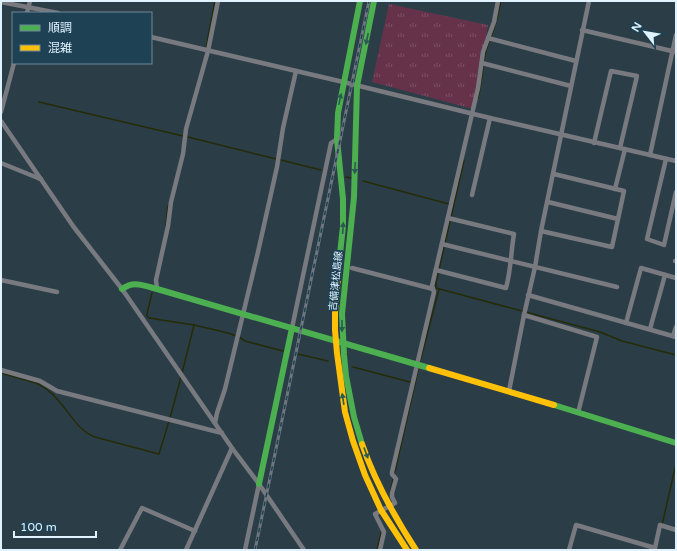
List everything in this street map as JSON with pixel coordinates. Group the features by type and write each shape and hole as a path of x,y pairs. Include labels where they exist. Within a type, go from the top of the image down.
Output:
{"main road":[{"name":"吉備津松島線","path":"360,1 338,113 337,139 343,199 343,226 335,313 336,342 345,412 353,441 365,475 381,510 407,550"},
{"name":"吉備津松島線","path":"374,1 357,86 354,197 342,314 343,344 348,386 361,441 374,475 389,506 416,550"},
{"path":"122,289 128,285 137,284 158,289 336,342 509,391 676,443"},
{"path":"259,484 292,328"}],"street":[{"path":"28,10 30,1"},
{"path":"158,289 156,280 168,226 171,202 183,154 186,129 208,51 218,1"},
{"path":"380,550 384,532 375,514 395,503 392,493 396,479 392,472 419,365 434,292 432,286 438,271 473,114 483,63 483,52 490,39 498,1"},
{"path":"509,391 589,1"},
{"path":"1,2 28,10 48,12"},
{"path":"582,30 674,51"},
{"path":"650,156 674,51 676,35"},
{"path":"152,37 676,161"},
{"path":"490,39 576,61"},
{"path":"483,63 571,86"},
{"path":"1,112 14,64"},
{"path":"215,423 225,389 258,252 296,71"},
{"path":"594,142 611,71 637,76 615,189"},
{"path":"472,195 490,118"},
{"path":"1,121 73,226 122,289 304,550"},
{"path":"292,328 331,143 337,139"},
{"path":"666,159 647,240 664,245 676,192"},
{"path":"1,163 41,179"},
{"path":"541,231 612,247 624,191 554,174"},
{"path":"548,202 618,219"},
{"path":"438,271 506,288 514,234 450,218"},
{"path":"444,244 617,287"},
{"path":"352,268 433,289"},
{"path":"626,323 641,268 676,278"},
{"path":"650,329 665,275"},
{"path":"1,280 56,292"},
{"path":"528,295 675,336 676,327"},
{"path":"524,313 597,337 578,413"},
{"path":"1,370 40,381 57,391 222,433"},
{"path":"186,550 232,448"},
{"path":"245,550 259,484"},
{"path":"120,550 142,508 195,531"},
{"path":"569,550 576,525 655,548 660,525 676,530"}],"green space":[{"path":"389,4 488,25 473,109 372,82"}],"waterway":[{"path":"206,48 215,1"},
{"path":"497,19 501,1"},
{"path":"478,98 486,51 496,22"},
{"path":"39,102 183,136"},
{"path":"188,137 276,159"},
{"path":"281,160 321,170"},
{"path":"451,217 464,160"},
{"path":"346,177 351,178"},
{"path":"363,181 449,204"},
{"path":"166,226 168,206"},
{"path":"450,221 436,288 600,332 622,341 676,355"},
{"path":"420,362 439,289"},
{"path":"152,293 147,314 149,318 194,325"},
{"path":"182,373 194,325 228,333 245,341 283,351"},
{"path":"298,354 328,361"},
{"path":"390,493 419,366"},
{"path":"353,367 410,382"},
{"path":"1,373 36,383 45,388 58,400 84,431 95,437 159,454 169,421"},
{"path":"170,418 181,377"},
{"path":"662,525 676,464"},
{"path":"377,550 381,533"}],"railway":[{"path":"255,550 369,1"}],"traffic: fast":[{"path":"340,254 343,226 343,199 337,139 338,113 360,1"},
{"path":"362,444 354,417 346,376 342,314 354,197 357,86 374,1"},
{"path":"122,289 135,284 143,285 429,368"},
{"path":"259,484 292,328"},
{"path":"554,405 676,443"}],"traffic: slow":[{"path":"340,254 335,330 345,412 365,475 381,510 407,550"},
{"path":"429,368 554,405"},
{"path":"362,444 373,472 386,498 416,550"}]}
